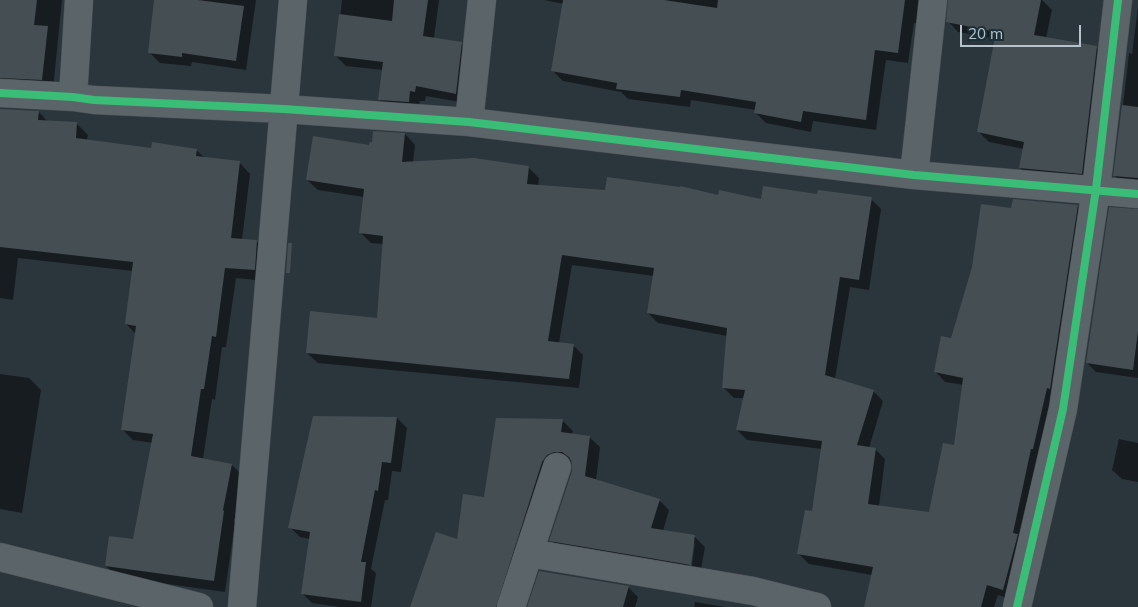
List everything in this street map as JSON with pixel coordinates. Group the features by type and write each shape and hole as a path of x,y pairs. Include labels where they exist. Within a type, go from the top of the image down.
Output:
{"street":[{"path":"73,97 79,0"},
{"path":"242,607 292,0"},
{"path":"469,122 482,0"},
{"path":"914,175 933,0"},
{"path":"1017,607 1063,409 1096,189 1118,0"},
{"path":"0,93 94,100 284,109 469,122 914,175 1138,194"},
{"path":"511,607 556,467"},
{"path":"529,553 753,591 817,607"},
{"path":"0,558 199,607"}],"building":[{"path":"0,0 37,0 34,25 48,26 42,80 0,78"},
{"path":"154,0 198,0 244,6 236,61 182,53 182,57 148,53"},
{"path":"394,0 428,0 423,36 462,42 456,94 416,86 415,92 410,91 409,102 378,100 383,62 334,56 339,14 392,21"},
{"path":"563,0 664,0 717,8 718,0 905,0 898,53 875,50 866,120 803,111 801,122 754,113 756,102 681,90 680,97 616,89 617,83 551,71"},
{"path":"948,0 1041,0 1034,35 1097,46 1082,174 1019,168 1024,142 977,132 996,32 946,22"},
{"path":"1122,105 1138,107 1138,178 1113,176"},
{"path":"0,109 39,111 38,120 77,122 76,138 151,148 152,142 197,149 196,156 240,161 231,238 257,240 255,270 225,268 216,337 212,336 204,389 201,389 191,456 232,464 223,510 214,581 105,566 109,536 133,539 153,434 121,430 136,326 125,324 133,262 0,247"},
{"path":"373,131 405,133 402,162 474,158 529,166 527,184 605,190 607,177 680,186 718,195 719,190 761,199 763,186 817,194 818,190 872,197 859,280 840,277 825,375 874,390 857,445 876,448 868,504 929,512 943,443 954,445 963,378 934,372 941,336 951,338 972,267 981,204 1011,208 1013,199 1078,205 1050,389 1047,388 1033,449 1031,449 1013,533 1018,534 1003,590 987,585 981,607 864,607 873,567 797,554 805,510 812,511 822,441 736,430 745,390 722,388 727,328 647,313 654,268 562,255 548,341 574,344 569,379 306,353 310,311 377,318 383,236 359,233 364,189 306,180 313,136 369,145 372,142"},
{"path":"1109,207 1138,209 1138,331 1133,370 1086,363"},
{"path":"288,243 292,243 290,273 286,273"},
{"path":"313,416 397,417 391,463 382,462 378,491 375,490 361,562 366,562 361,602 301,594 310,532 288,528"},
{"path":"496,418 563,419 561,432 590,436 585,476 660,499 651,528 695,535 691,565 549,541 572,471 572,463 569,457 562,452 554,452 547,455 542,462 496,607 410,607 436,532 457,539 463,494 484,497"},
{"path":"539,571 629,586 623,607 527,607"}],"cycle path":[{"path":"1017,607 1063,409 1096,189 1118,0"},
{"path":"0,93 94,100 284,109 469,122 914,175 1138,194"}]}
